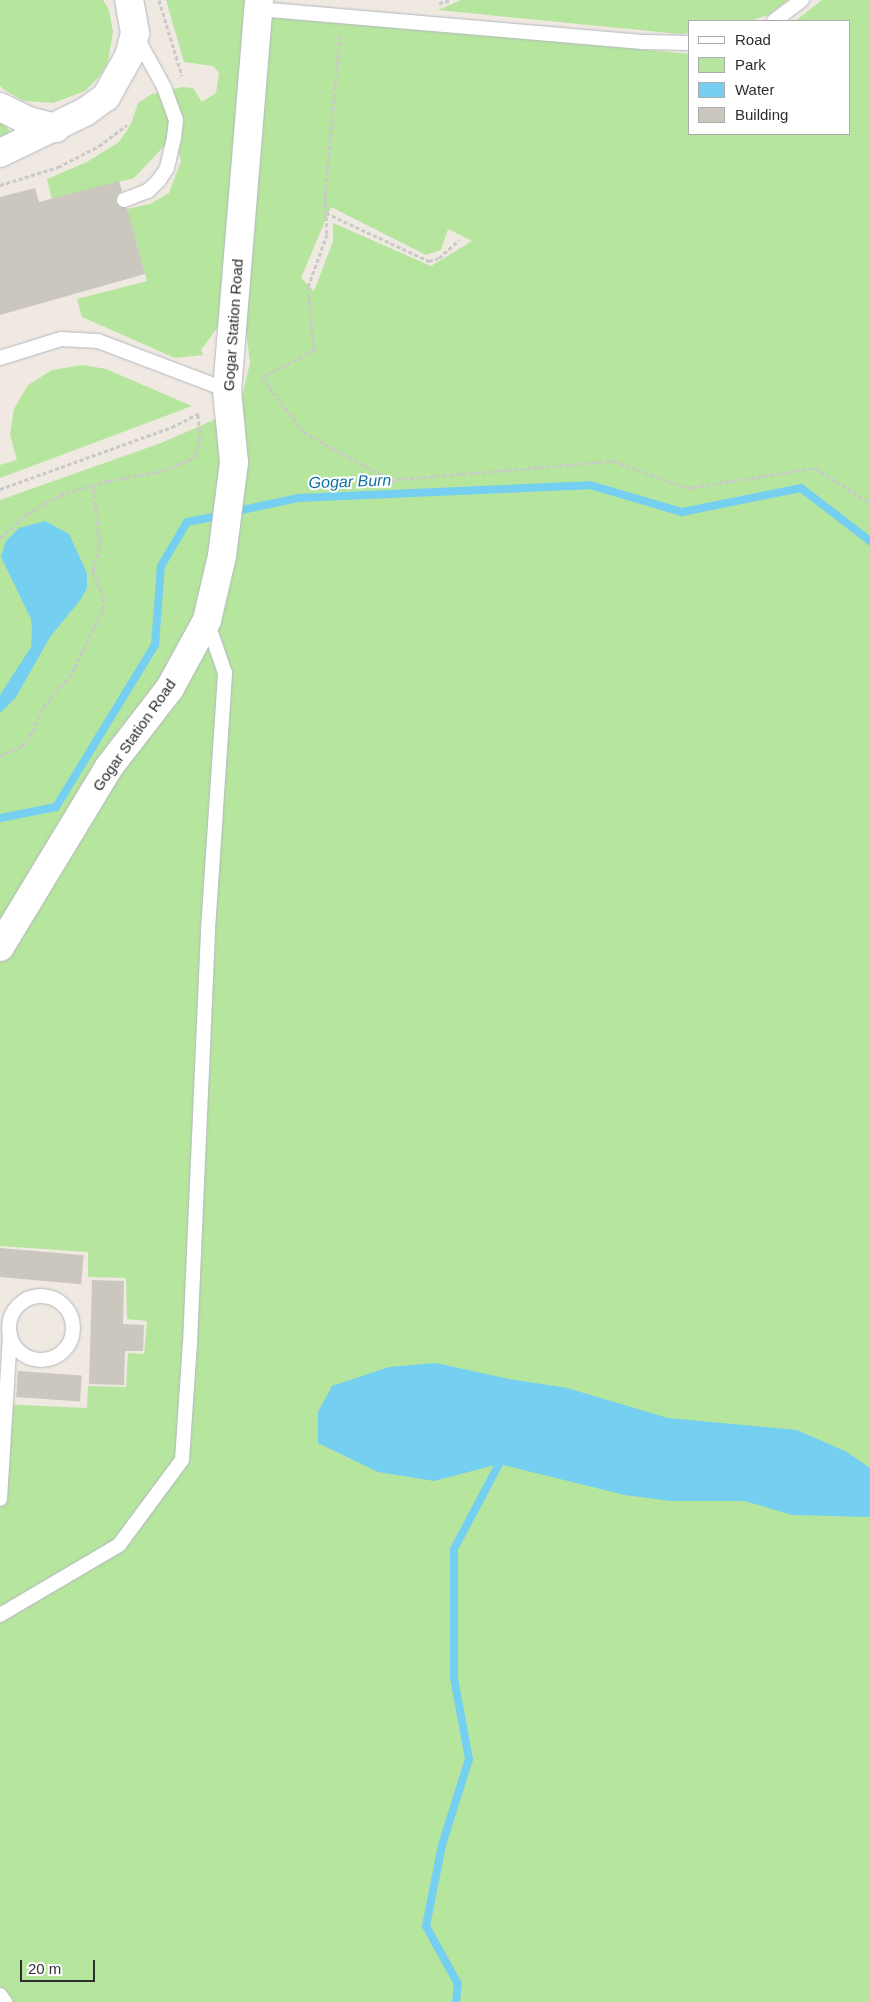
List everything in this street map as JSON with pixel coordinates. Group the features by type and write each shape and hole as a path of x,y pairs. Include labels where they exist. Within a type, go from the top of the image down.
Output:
{"street":[{"path":"0,153 56,128 106,97 129,56 134,33 129,0"},
{"name":"Gogar Station Road","path":"0,947 109,767 170,688 207,620 222,556 234,462 227,390 259,4"},
{"path":"0,107 29,121 56,128"}],"lane":[{"path":"775,20 802,0"},
{"path":"259,4 646,42 688,43"},
{"path":"124,200 148,191 167,168 176,120 164,87 134,33"},
{"path":"0,358 61,339 98,341 227,390"},
{"path":"0,1615 120,1545 182,1460 190,1344 208,930 225,673 207,620"},
{"path":"0,1499 4,1377 10,1333 13,1314 26,1300 34,1297 53,1298 61,1303 72,1319 69,1345 63,1352 48,1359 23,1354 10,1333"},
{"path":"0,1995 5,2002"}],"path":[{"path":"159,0 185,85"},
{"path":"340,32 326,213 327,234 308,287 314,350 262,377 303,432 391,480 614,461 687,488 815,468 870,503"},
{"path":"0,185 58,166 99,146 127,124"},
{"path":"326,213 429,261 439,258 459,240"},
{"path":"0,489 172,427 198,414 227,390"},
{"path":"0,538 11,525 42,504 74,490 93,487 107,481 157,472 188,462 196,455 200,438 198,414"},
{"path":"0,756 22,746 33,731 43,707 72,673 103,609 103,598 93,570 100,544 93,487"}],"green space":[{"path":"0,0 103,0 109,10 113,32 108,62 100,76 85,91 53,103 24,101 6,91 0,86"},
{"path":"166,0 251,0 406,27 688,54 688,135 850,135 850,20 796,20 822,0 870,0 870,2002 0,2002 0,1404 87,1408 88,1386 126,1387 128,1353 144,1354 147,1321 127,1319 126,1278 88,1277 88,1252 0,1246 0,500 161,443 239,409 250,363 246,330 225,317 201,350 203,355 175,358 82,317 77,299 147,281 127,209 150,204 169,193 181,161 178,150 167,143 134,178 52,199 47,179 87,162 119,142 131,124 138,103 152,94 183,87 193,88 202,102 216,93 219,73 213,66 184,62","holes":["331,207 426,255 441,250 448,229 472,241 431,266 333,223 333,241 314,291 301,278"]},
{"path":"461,0 788,0 768,15 753,20 688,20 688,33 680,34 438,10"},
{"path":"0,119 12,134 0,140"},
{"path":"83,365 106,369 192,406 0,478 0,465 17,460 10,435 14,409 28,385 52,370"}],"water":[{"path":"45,521 69,534 87,573 87,588 81,599 50,637 16,697 0,713 0,695 31,647 32,631 31,619 1,557 6,541 19,528"},
{"path":"436,1363 509,1379 567,1388 668,1418 797,1430 847,1452 870,1468 870,1517 792,1515 745,1501 670,1501 625,1495 499,1464 434,1481 378,1472 318,1443 318,1412 332,1386 389,1367"}],"building":[{"path":"119,181 122,191 117,195 116,203 127,208 145,274 0,315 0,197 35,188 39,202"},
{"path":"0,1248 84,1255 81,1284 0,1277"},
{"path":"92,1280 124,1281 123,1324 144,1325 143,1351 125,1351 124,1385 89,1384"},
{"path":"18,1371 82,1375 80,1401 16,1397"}],"waterway":[{"name":"Gogar Burn","path":"233,512 298,498 590,485 682,512 801,488 870,541"},
{"name":"Gogar Burn","path":"0,818 56,807 155,645 161,566 187,522 222,515"},
{"path":"456,2002 458,1984 426,1926 442,1845 469,1759 454,1678 454,1549 499,1464"}]}
